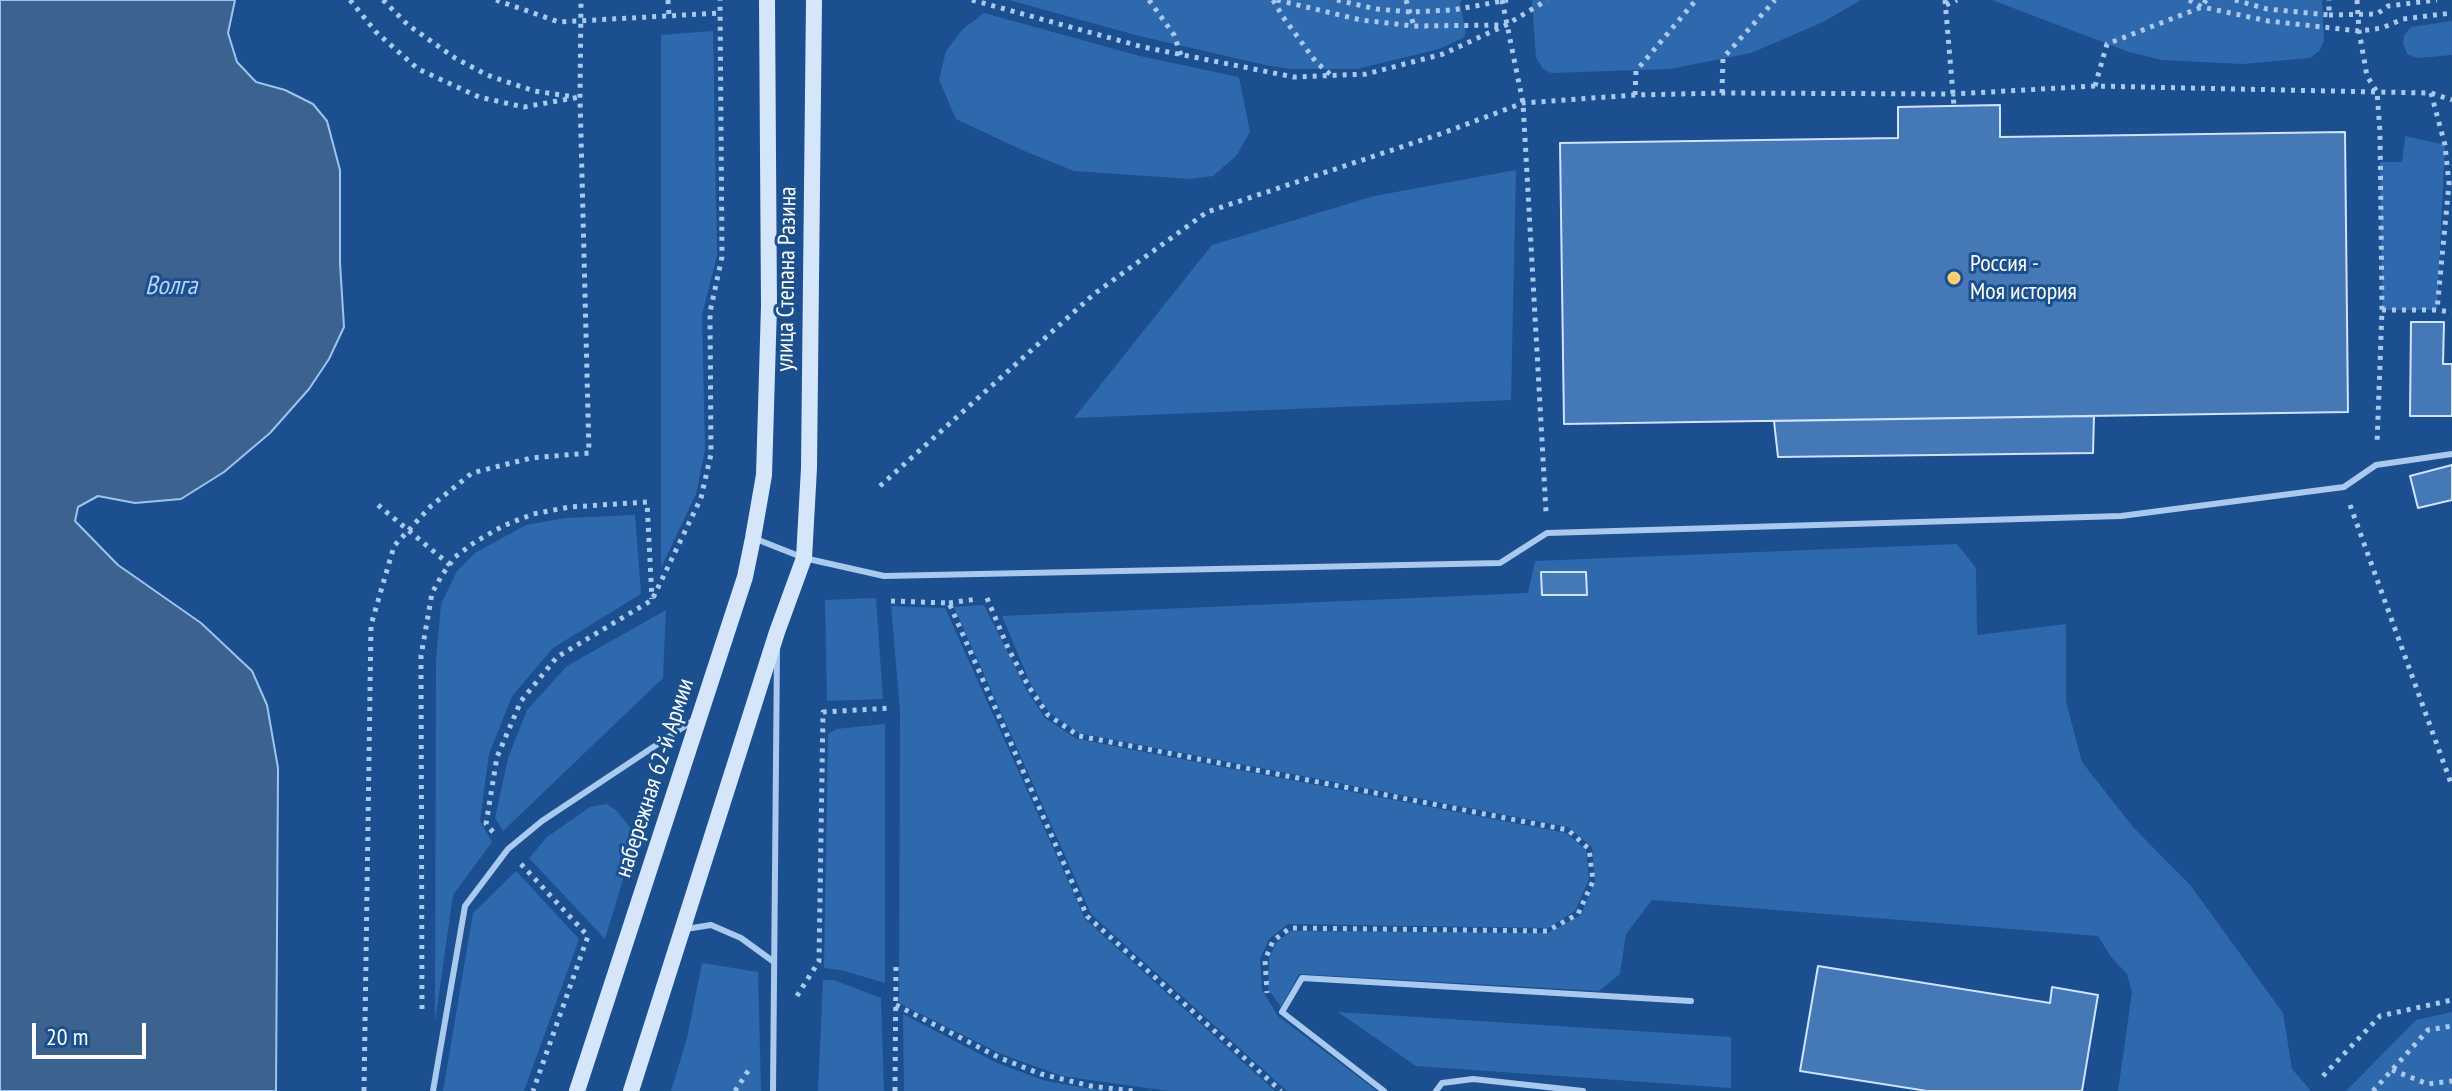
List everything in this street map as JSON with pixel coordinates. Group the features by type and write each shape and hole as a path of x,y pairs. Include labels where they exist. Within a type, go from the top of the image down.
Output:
{"main road":[{"name":"улица Степана Разина","path":"764,475 769,306 767,0"},
{"name":"улица Степана Разина","path":"804,558 809,468 814,0"},
{"name":"набережная 62-й Армии","path":"577,1091 745,577 764,475"},
{"path":"631,1091 777,632 804,558"}],"lane":[{"path":"753,538 804,558 884,576 1500,563 1547,533 2121,516 2344,487 2376,465 2452,454"},
{"path":"773,1091 777,632"},
{"path":"433,1091 465,906 508,849 542,821 701,716"},
{"path":"682,929 711,925 741,938 774,962"},
{"path":"1384,1091 1282,1012 1302,978 1691,1001"},
{"path":"1436,1091 1442,1083 1473,1079 1583,1091"}],"path":[{"path":"350,0 376,32 418,69 479,97 524,107 580,97"},
{"path":"383,0 418,33 487,75 534,91 580,97"},
{"path":"496,0 559,22 720,13"},
{"path":"364,1091 371,625 394,546 431,506 472,473 531,458 589,453 580,97 581,0"},
{"path":"668,0 669,16"},
{"path":"701,498 711,454 710,312 722,257 720,0"},
{"path":"972,0 1181,55 1294,77 1366,74 1443,54 1506,25 1547,0"},
{"path":"1149,0 1174,35 1181,55"},
{"path":"1275,0 1283,17 1316,62 1332,76"},
{"path":"1275,0 1361,20 1414,26 1506,25"},
{"path":"1337,0 1376,9 1410,12 1453,10 1503,1 1523,103 1547,533"},
{"path":"1406,0 1414,26"},
{"path":"1635,95 1636,71 1696,0"},
{"path":"1722,93 1723,58 1775,0"},
{"path":"1954,106 1946,3 1957,0"},
{"path":"2189,0 2202,7 2268,21 2359,31 2382,28 2403,19 2452,13"},
{"path":"2095,86 2107,44 2202,7 2206,0"},
{"path":"2235,0 2267,9 2329,15 2377,14 2388,3 2437,0"},
{"path":"2329,0 2329,15"},
{"path":"2357,0 2367,76 2377,92 2380,147 2382,310 2376,465"},
{"path":"880,486 1094,294 1207,212 1523,103 1635,95 1954,94 2095,86 2431,93 2452,100"},
{"path":"2431,93 2445,145 2449,184 2437,310"},
{"path":"2382,310 2452,312"},
{"path":"422,1013 421,656 432,593 450,565 475,542 503,526 533,514 570,507 647,502 652,600"},
{"path":"378,505 450,565"},
{"path":"2352,511 2452,786"},
{"path":"886,601 949,603 989,597 1008,648 1029,687 1048,715 1079,736 1568,830 1589,849 1593,881 1578,914 1547,931 1290,928 1273,941 1265,960 1265,991 1282,1012"},
{"path":"949,603 1087,916 1281,1091"},
{"path":"819,961 823,712 892,708"},
{"path":"895,1091 896,963"},
{"path":"2323,1076 2380,1016 2452,1000"},
{"path":"896,1005 1000,1058 1041,1074 1091,1086 1133,1091"},
{"path":"2373,1091 2428,1030 2452,1026"},
{"path":"2392,1070 2428,1084 2452,1081"}],"shaded area":[{"path":"1009,0 1462,0 1466,33 1463,38 1439,49 1357,69 1292,69 1139,36"},
{"path":"1532,0 1861,0 1823,22 1751,53 1670,69 1551,73 1542,68 1536,57"},
{"path":"1992,0 2322,0 2324,41 2319,51 2310,58 2243,64 2162,60 2129,52"},
{"path":"984,13 1140,56 1239,77 1250,132 1236,156 1213,176 1190,179 1074,171 1022,150 956,119 939,80 946,51 963,29"},
{"path":"2452,21 2452,55 2418,58 2407,54 2404,35 2411,27"},
{"path":"713,31 717,255 702,315 705,450 696,494 661,568 661,35"},
{"path":"2405,136 2445,145 2437,310 2382,310 2380,162 2402,162"},
{"path":"1516,170 1511,400 1074,418 1212,245 1374,196"},
{"path":"635,515 641,594 553,648 512,696 489,754 480,821 492,842 453,895 435,1022 436,659 441,604 457,571 475,553 526,525 565,518"},
{"path":"1957,544 1976,568 1977,635 2066,624 2066,702 2082,762 2133,827 2191,886 2283,1013 2292,1069 2311,1091 2118,1091 2132,992 2127,974 2111,957 2098,936 1652,900 1626,934 1620,974 1599,991 1299,974 1281,1007 1268,989 1269,959 1276,943 1291,931 1548,933 1581,915 1595,881 1592,847 1568,827 1079,733 1049,712 1031,685 1002,616 1528,593 1535,561"},
{"path":"876,598 883,699 827,701 825,600"},
{"path":"984,605 1026,689 1045,718 1077,739 1566,833 1586,850 1589,879 1575,911 1548,928 1288,924 1269,939 1260,959 1262,990 1278,1016 1377,1091 1287,1091 1091,914 954,607"},
{"path":"891,606 945,608 1085,919 1275,1091 1168,1091 1062,1076 1001,1054 899,1003 900,710"},
{"path":"666,610 663,678 503,831 495,818 508,758 527,710 567,666"},
{"path":"885,724 885,983 824,968 828,734 836,729"},
{"path":"607,804 632,830 632,850 605,939 529,858 547,837 590,807"},
{"path":"516,871 579,939 524,1091 443,1091 473,913"},
{"path":"702,963 758,972 761,1091 671,1091 687,1038"},
{"path":"823,980 834,980 881,998 884,1091 818,1091"},
{"path":"1338,1012 1731,1037 1731,1088 1416,1066"},
{"path":"2452,1012 2452,1091 2346,1091 2416,1020"},
{"path":"903,1014 997,1063 1046,1081 1104,1091 904,1091"}],"water":[{"name":"Волга","path":"0,0 235,0 228,33 237,62 256,82 285,90 313,104 327,121 340,170 344,327 329,359 309,389 270,433 224,472 181,499 135,503 98,496 78,507 75,521 118,565 201,623 252,671 267,705 278,768 276,1091 0,1091"}],"building":[{"name":"Россия - Моя история","path":"2000,105 2000,137 2345,132 2348,412 1564,424 1560,143 1898,138 1898,107"},
{"path":"2411,322 2444,322 2443,364 2452,364 2452,416 2410,416"},
{"path":"2094,416 2093,453 1778,457 1774,421"},
{"path":"2452,465 2452,500 2418,508 2410,476"},
{"path":"1541,572 1586,572 1587,595 1542,595"},
{"path":"1818,966 2050,1003 2052,987 2098,995 2082,1091 1927,1091 1800,1071"}],"place":[{"name":"Россия - Моя история","path":"1954,278"}]}
